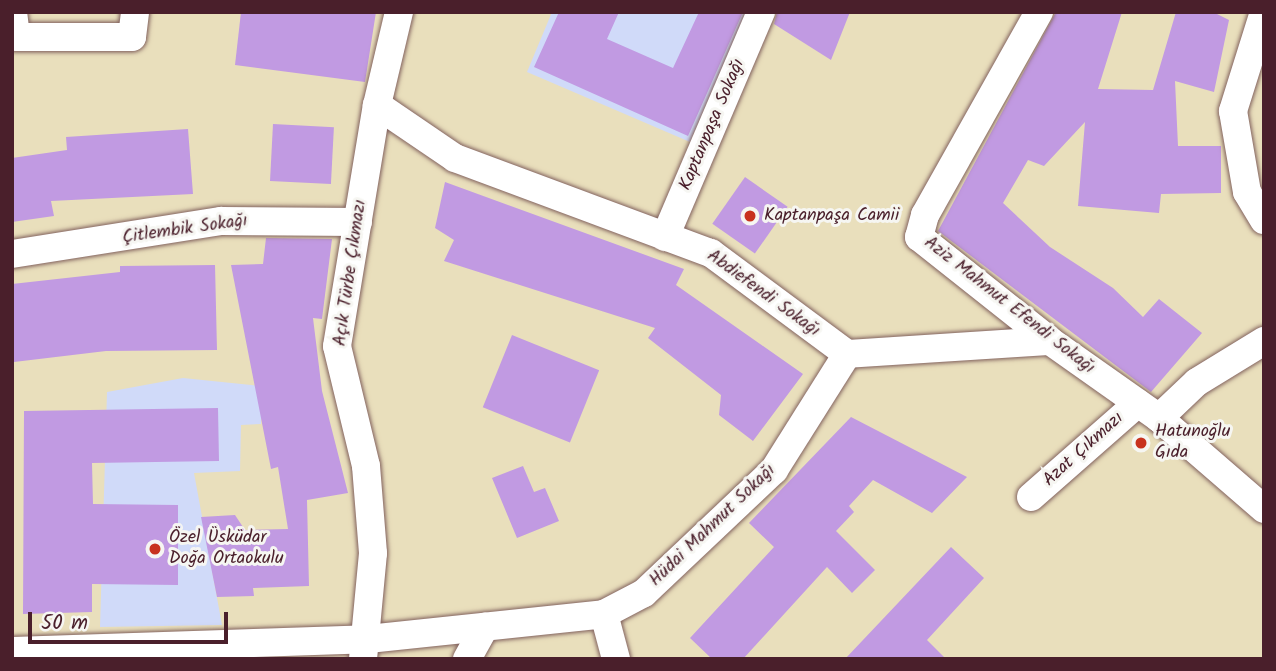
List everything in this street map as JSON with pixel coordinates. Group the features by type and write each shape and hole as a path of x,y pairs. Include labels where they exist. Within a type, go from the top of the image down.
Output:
{"street":[{"path":"13,12 16,37 132,37 135,12"},
{"name":"Açık Türbe Çıkmazı","path":"366,649 373,553 366,466 337,346 377,105 399,12"},
{"name":"Kaptanpaşa Sokağı","path":"665,237 761,12"},
{"name":"Aziz Mahmut Efendi Sokağı","path":"1039,12 925,215 919,237 1050,341 1148,411 1264,509"},
{"path":"1264,12 1233,111 1247,192 1264,220"},
{"name":"Abdiefendi Sokağı","path":"377,105 455,159 711,253 846,354"},
{"name":"Çitlembik Sokağı","path":"12,254 221,221 358,222"},
{"path":"846,354 1050,341"},
{"name":"Azat Çıkmazı","path":"1031,497 1148,411 1264,341"},
{"name":"Hüdai Mahmut Sokağı","path":"12,652 366,649 485,627 604,614 644,593 774,470 846,354"},
{"path":"604,614 616,659"},
{"path":"467,659 485,627"}],"shaded area":[{"path":"552,12 746,12 690,142 527,72"},
{"name":"Özel Üsküdar Doğa Ortaokulu","path":"183,378 261,386 261,424 241,425 240,471 194,473 222,625 100,627 107,392"}],"building":[{"path":"241,12 376,12 365,82 235,65"},
{"path":"559,12 619,12 607,39 673,68 699,12 743,12 688,136 534,67"},
{"path":"777,12 850,12 831,60 774,24"},
{"path":"1056,12 1122,12 1098,89 1153,90 1176,12 1213,12 1229,20 1214,92 1175,81 1178,146 1221,146 1221,193 1161,194 1159,213 1078,206 1085,122 1044,166 1028,160 1003,203 1050,247 1113,288 1143,317 1159,299 1202,333 1151,392 938,231"},
{"path":"273,124 334,127 331,184 270,181"},
{"path":"188,129 193,194 51,201 54,216 12,222 12,158 67,150 66,137"},
{"name":"Kaptanpaşa Camii","path":"745,177 788,207 755,254 712,224"},
{"path":"445,182 684,269 676,285 803,374 753,441 719,415 721,395 648,338 655,328 444,261 454,240 435,228"},
{"path":"266,238 332,239 322,319 313,318 322,391 348,493 307,500 309,586 253,588 254,596 217,597 201,517 235,515 245,530 288,529 278,467 271,469 231,265 263,264"},
{"path":"215,265 217,350 106,351 14,362 12,284 120,272 120,266"},
{"path":"512,335 599,370 570,443 483,407"},
{"path":"218,408 219,461 92,463 93,504 178,505 178,585 92,584 92,612 23,614 24,411"},
{"path":"851,417 967,477 932,513 873,480 849,506 854,512 836,531 875,570 852,593 827,567 743,659 712,659 690,638 774,547 749,523"},
{"path":"523,466 534,492 545,488 559,521 517,538 492,478"},
{"path":"951,547 984,578 927,640 946,659 845,659"}],"place":[{"name":"Kaptanpaşa Camii","path":"750,216"},
{"name":"Hatunoğlu Gıda","path":"1141,443"},
{"name":"Özel Üsküdar Doğa Ortaokulu","path":"155,549"}]}
